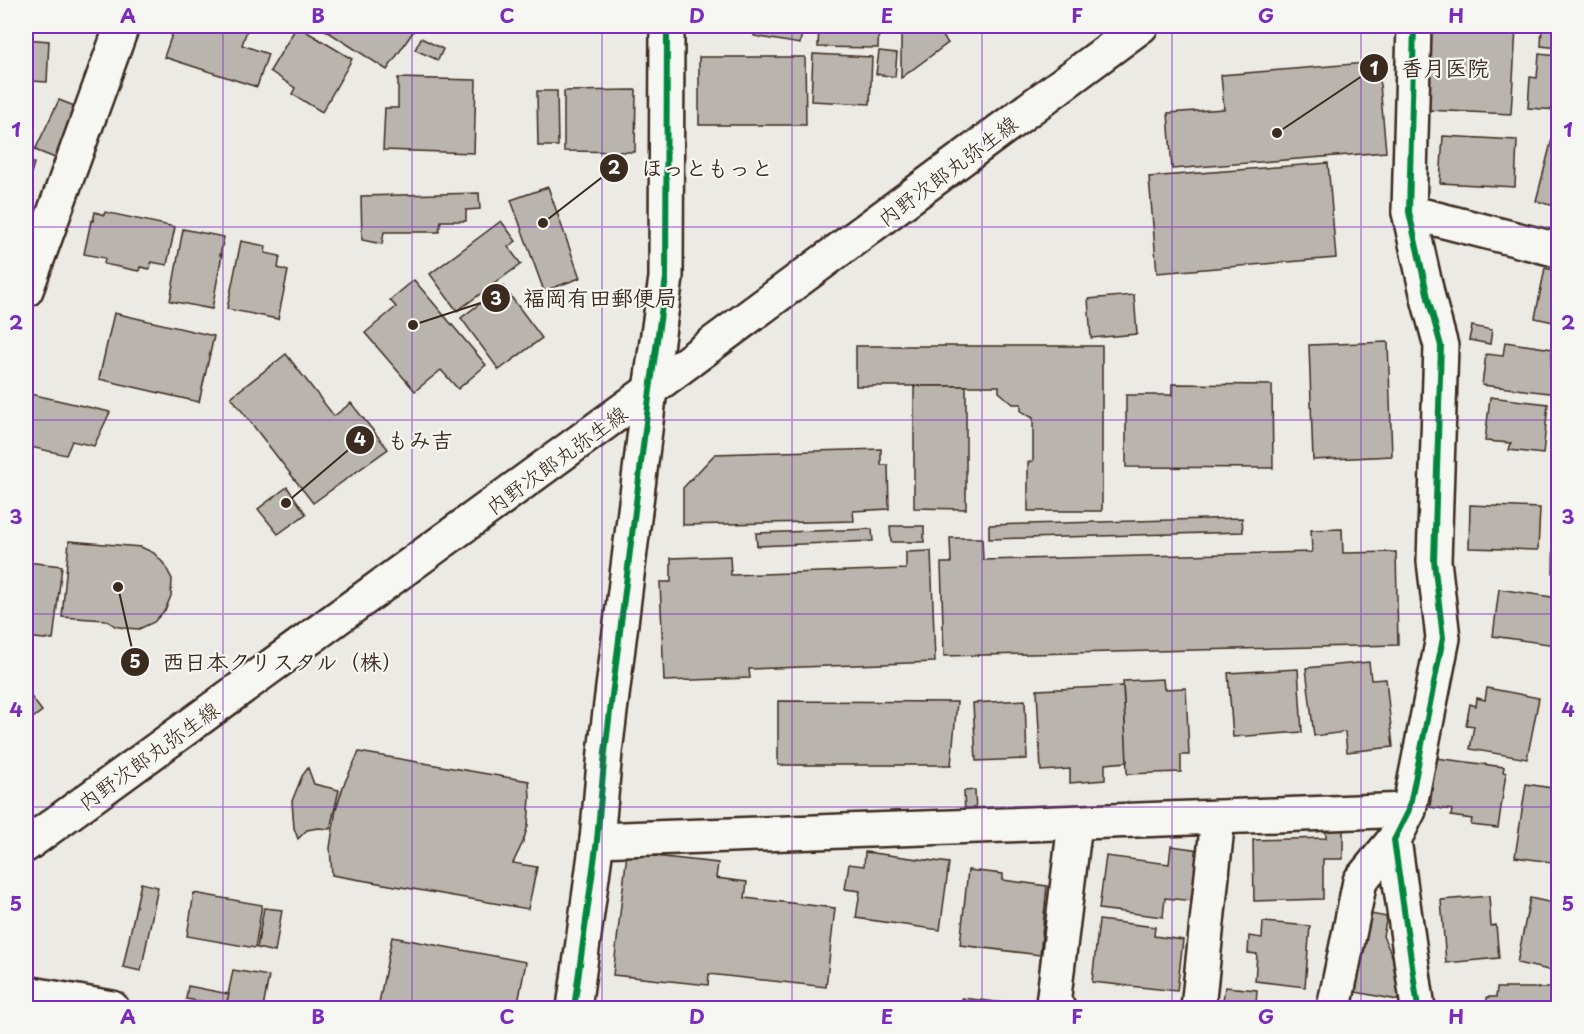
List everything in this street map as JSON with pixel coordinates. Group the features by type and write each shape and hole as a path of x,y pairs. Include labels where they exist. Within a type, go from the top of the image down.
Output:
{"street":[{"path":"26,290 123,26"},
{"path":"574,1008 597,840 605,752 650,390 666,278 667,26"},
{"name":"内野次郎丸弥生線","path":"26,845 650,390 1141,26"},
{"path":"1334,1008 1360,881 1394,840 1409,810 1443,638 1434,561 1442,346 1429,302 1409,212 1414,26"},
{"path":"1409,212 1558,250"},
{"path":"597,840 1409,810"},
{"path":"1198,1008 1218,818"},
{"path":"1058,1008 1053,1004 1075,823"},
{"path":"1394,840 1418,1008"},
{"path":"26,993 112,1008"}],"building":[{"path":"175,26 248,27 242,45 268,54 257,87 164,57"},
{"path":"297,26 352,59 322,112 292,94 295,88 270,71"},
{"path":"319,26 417,26 387,70"},
{"path":"725,26 749,26 748,29"},
{"path":"756,26 803,26 800,44 754,36"},
{"path":"819,26 879,26 878,48 818,47"},
{"path":"901,26 935,26 948,43 901,78"},
{"path":"1432,26 1516,28 1511,114 1427,110"},
{"path":"1542,26 1558,26 1558,48 1541,46"},
{"path":"421,38 443,49 438,60 415,50"},
{"path":"26,39 49,41 47,82 31,81 28,151 26,151"},
{"path":"879,51 897,53 895,77 876,74"},
{"path":"813,54 872,57 870,104 811,101"},
{"path":"1539,54 1558,56 1558,110 1528,108 1530,77 1537,78"},
{"path":"699,57 805,57 806,125 699,125"},
{"path":"1378,62 1386,152 1172,169 1168,113 1224,109 1221,75"},
{"path":"398,78 476,80 474,153 383,150 385,108 398,108"},
{"path":"636,90 635,152 564,151 564,91"},
{"path":"537,91 557,91 558,146 538,146"},
{"path":"59,100 82,109 60,160 35,150"},
{"path":"1443,136 1517,140 1515,187 1440,183"},
{"path":"1552,139 1558,141 1558,207 1536,201"},
{"path":"26,161 34,163 26,190"},
{"path":"1328,163 1336,258 1157,273 1149,177"},
{"path":"548,187 580,278 544,291 511,200"},
{"path":"479,193 480,209 466,210 466,221 441,221 439,232 384,232 382,244 362,240 361,196"},
{"path":"95,212 104,215 105,212 175,227 167,265 151,262 150,269 140,267 139,271 104,264 105,258 84,254"},
{"path":"501,221 516,241 508,247 521,264 457,311 430,274"},
{"path":"183,229 224,237 212,309 170,301"},
{"path":"241,241 266,246 265,253 280,256 278,268 288,271 278,319 227,309"},
{"path":"1545,268 1558,271 1558,323 1535,318"},
{"path":"414,280 486,365 458,389 441,370 415,391 365,333 396,307 390,300"},
{"path":"503,286 542,338 499,370 461,318"},
{"path":"1134,295 1137,334 1091,338 1088,299"},
{"path":"114,313 214,336 199,402 99,379"},
{"path":"1472,326 1492,330 1490,344 1469,340"},
{"path":"1388,342 1392,456 1313,460 1309,345"},
{"path":"1505,342 1552,349 1551,369 1558,370 1558,394 1482,385 1486,354 1503,356"},
{"path":"856,346 1102,346 1102,511 1028,511 1028,462 1033,461 1033,418 1021,411 1021,404 1013,404 999,392 999,386 856,386"},
{"path":"286,354 334,416 351,403 388,449 313,503 231,397"},
{"path":"1172,384 1272,385 1273,468 1126,467 1126,395 1172,395"},
{"path":"914,386 966,386 966,509 914,508"},
{"path":"26,393 110,412 94,446 72,441 66,455 26,446"},
{"path":"1490,397 1548,404 1543,454 1509,450 1511,443 1485,441"},
{"path":"881,449 881,465 888,465 889,509 853,511 854,521 683,525 683,488 715,454"},
{"path":"287,487 306,514 278,534 258,509"},
{"path":"1470,505 1540,508 1538,550 1469,548"},
{"path":"1242,518 1243,532 989,539 989,525"},
{"path":"890,526 924,526 924,542 891,542"},
{"path":"1554,527 1558,528 1558,574 1553,573"},
{"path":"872,529 873,541 757,546 756,533"},
{"path":"1342,529 1343,553 1396,552 1398,645 944,656 941,563 951,563 950,538 982,538 983,560 1312,552 1311,530"},
{"path":"69,541 141,547 154,553 164,564 172,579 171,596 165,610 154,622 139,629 115,626 106,620 62,617"},
{"path":"931,551 935,662 749,669 750,678 664,681 660,582 671,582 671,558 730,556 731,575 906,569 906,552"},
{"path":"26,562 62,566 53,640 26,637"},
{"path":"1499,589 1558,598 1555,645 1493,636"},
{"path":"1369,662 1371,680 1386,679 1393,747 1347,752 1345,732 1314,736 1306,668"},
{"path":"1298,669 1302,732 1233,737 1228,673"},
{"path":"1163,679 1164,689 1186,688 1189,755 1181,755 1181,772 1127,774 1123,681"},
{"path":"1123,686 1127,762 1105,764 1105,780 1070,783 1070,769 1041,771 1037,690"},
{"path":"1487,688 1539,698 1527,759 1470,749 1474,726 1466,725 1470,704 1476,706 1477,698 1485,700"},
{"path":"26,690 42,711 26,723"},
{"path":"1025,700 1027,759 976,761 973,703"},
{"path":"778,701 957,702 951,765 778,765"},
{"path":"359,752 529,781 528,825 513,863 537,867 528,909 332,875 330,848 336,809 344,784"},
{"path":"1436,758 1504,767 1503,772 1506,773 1498,828 1471,825 1472,819 1451,816 1452,810 1430,807"},
{"path":"308,768 314,784 339,790 330,829 307,830 298,839 294,828 292,801 302,776"},
{"path":"1526,784 1558,789 1558,863 1515,857"},
{"path":"975,790 976,815 965,815 964,791"},
{"path":"1343,828 1343,859 1323,859 1323,899 1254,901 1253,840 1326,838 1326,829"},
{"path":"1171,846 1200,850 1194,901 1165,898 1163,917 1099,909 1106,856 1169,864"},
{"path":"865,852 949,863 940,930 856,918 860,891 845,889 849,864 864,866"},
{"path":"627,853 718,863 716,878 747,882 745,898 835,908 826,987 709,974 708,985 613,975"},
{"path":"968,870 1003,874 1003,880 1047,886 1040,955 960,945"},
{"path":"141,883 158,887 141,971 123,967"},
{"path":"194,893 262,905 255,948 187,936"},
{"path":"1489,896 1491,926 1496,925 1499,958 1446,963 1441,900"},
{"path":"1530,898 1558,904 1558,972 1517,963"},
{"path":"264,908 282,910 275,952 257,948"},
{"path":"1360,912 1387,917 1383,936 1402,977 1398,1000 1345,990"},
{"path":"1099,920 1155,927 1154,936 1183,940 1177,991 1092,982"},
{"path":"1263,922 1310,926 1305,987 1255,981 1257,954 1248,953 1249,936 1262,938"},
{"path":"392,937 526,962 517,1008 378,1008"},
{"path":"233,970 269,976 263,1008 226,1005"},
{"path":"188,986 229,994 226,1005 186,999"},
{"path":"1225,987 1257,990 1256,1004 1223,1000"},
{"path":"1497,988 1557,988 1557,1008 1487,1008 1487,997 1496,997"},
{"path":"962,998 1022,1005 1022,1008 961,1008"},
{"path":"714,1004 750,1008 713,1008"}],"cycle path":[{"path":"574,1008 597,840 605,752 650,390 666,278 667,26"},
{"path":"1414,26 1409,212 1441,346 1434,561 1443,638 1409,810 1394,840 1418,1008"}],"place":[{"name":"香月医院","path":"1277,133"},
{"name":"ほっともっと","path":"543,223"},
{"name":"福岡有田郵便局","path":"413,325"},
{"name":"もみ吉","path":"286,503"},
{"name":"西日本クリスタル（株）","path":"118,587"}]}
